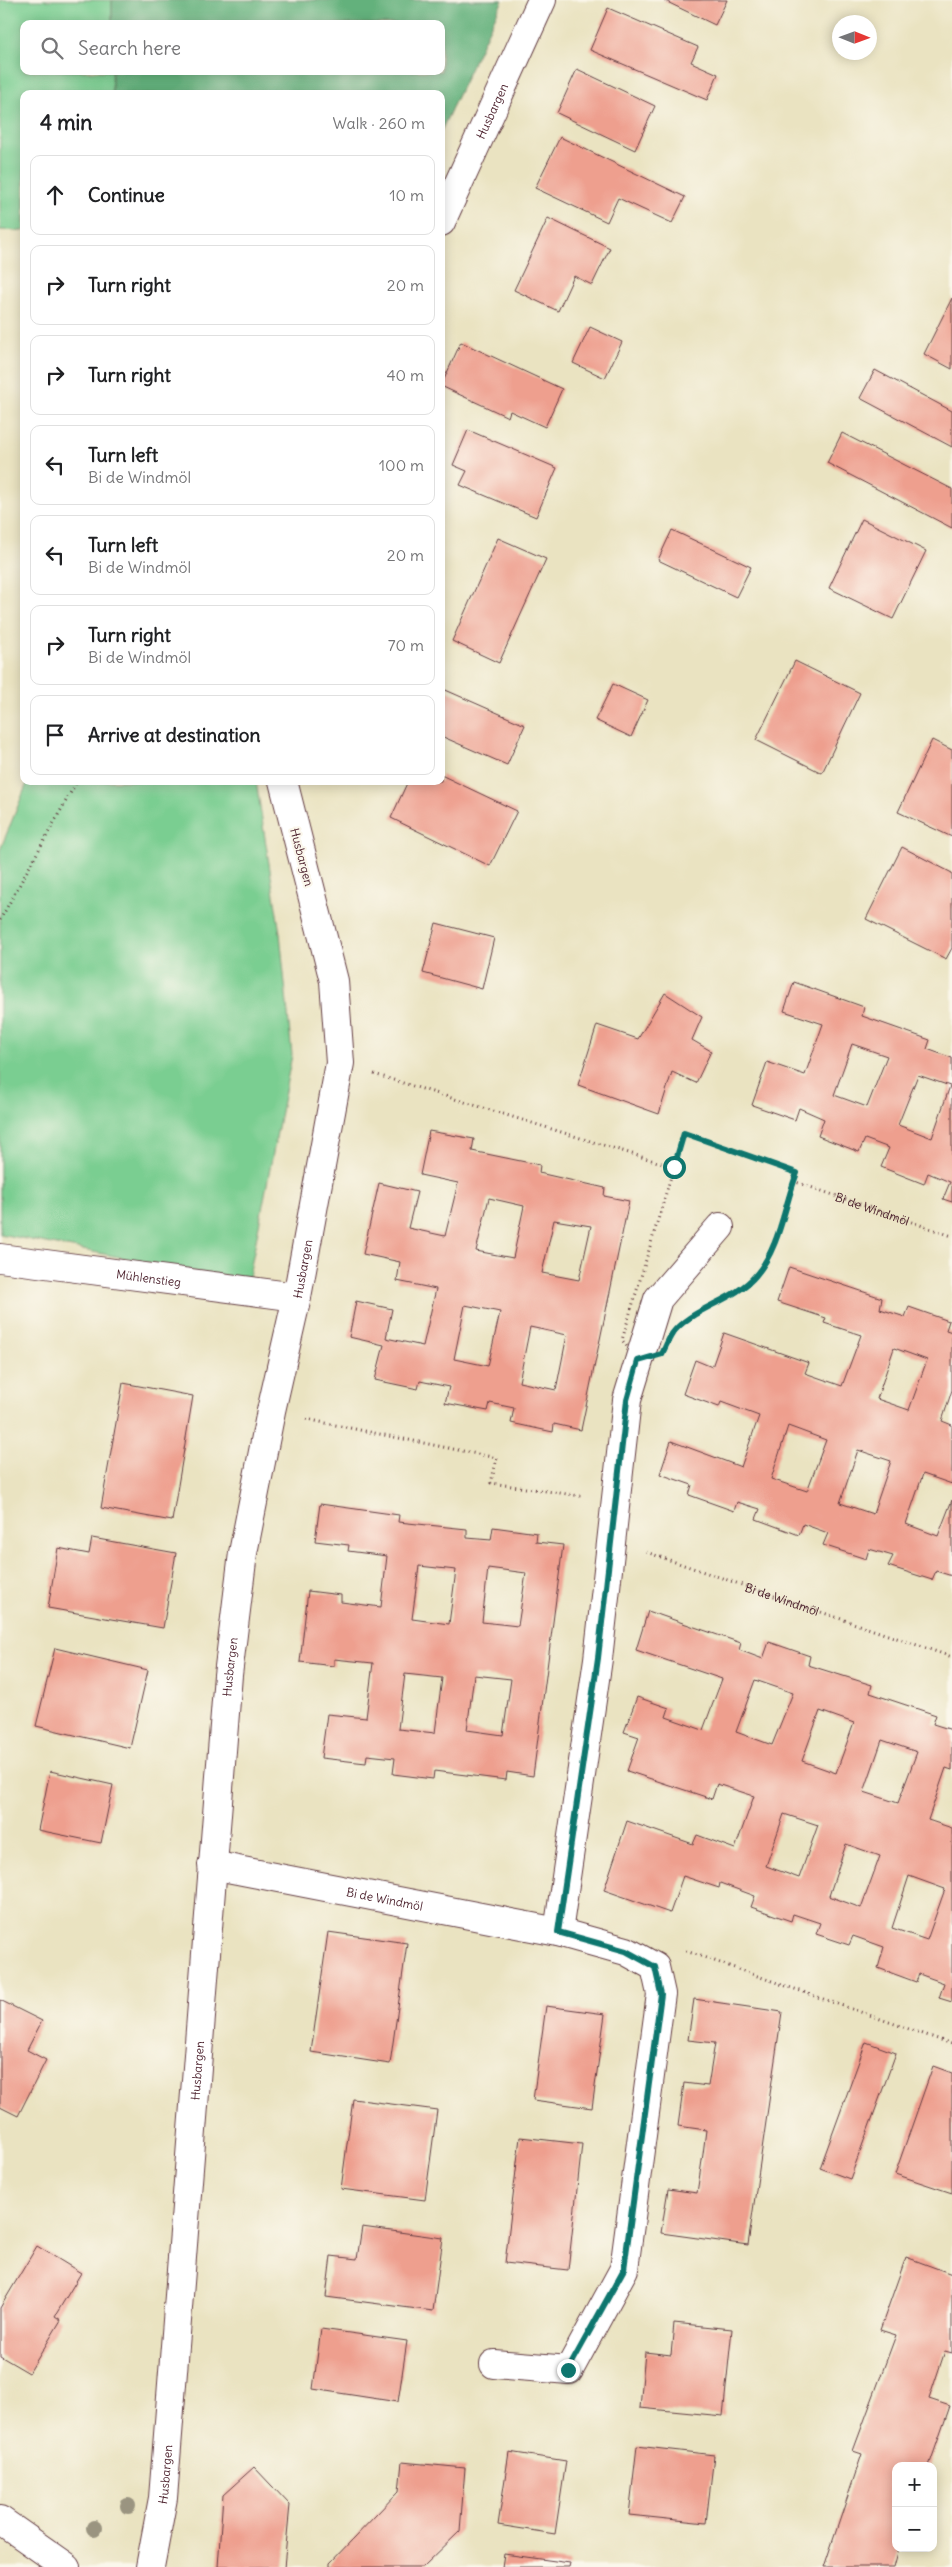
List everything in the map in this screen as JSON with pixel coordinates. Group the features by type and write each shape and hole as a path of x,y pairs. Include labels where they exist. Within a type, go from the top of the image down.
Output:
{"street":[{"name":"Husbargen","path":"445,213 542,0"},
{"name":"Husbargen","path":"150,2567 163,2498 228,1675 243,1553 271,1412 297,1297 340,1063 334,981 284,785"},
{"path":"558,1932 598,1658 627,1400 658,1299 720,1227"},
{"name":"Mühlenstieg","path":"0,1258 297,1297"},
{"name":"Bi de Windmöl","path":"212,1865 558,1932 626,1951 655,1967"},
{"path":"494,2364 568,2370 624,2269 661,1994 655,1967"},
{"path":"0,2520 67,2567"}],"path":[{"path":"0,920 75,785"},
{"path":"340,1063 674,1167 684,1133 797,1173 771,1252 756,1276 735,1294 694,1316 673,1332 662,1354 638,1361"},
{"name":"Bi de Windmöl","path":"794,1181 952,1236"},
{"path":"271,1412 497,1458 491,1483 616,1501"},
{"name":"Bi de Windmöl","path":"612,1540 952,1657"},
{"path":"655,1967 688,1950 952,2044"}],"green space":[{"path":"0,0 112,0 112,20 20,20 20,75 112,75 112,90 20,90 20,231 0,230"},
{"path":"112,0 503,0 445,123 445,90 112,90 112,75 445,75 445,20 112,20"},
{"path":"26,785 257,785 280,933 292,1055 248,1282 0,1234 0,850"}],"building":[{"path":"663,0 727,0 715,25"},
{"path":"608,8 698,47 691,62 718,74 707,100 590,50"},
{"path":"577,69 655,106 635,150 557,113"},
{"path":"560,137 685,197 672,223 618,198 607,222 535,188"},
{"path":"548,218 610,248 592,285 574,276 558,311 514,290"},
{"path":"952,298 952,369 924,354"},
{"path":"590,327 622,342 605,378 573,363"},
{"path":"461,342 562,389 545,427 510,411 508,417 445,388 445,377"},
{"path":"875,370 952,411 952,447 860,398"},
{"path":"468,430 557,468 536,517 460,485 467,471 453,465"},
{"path":"842,433 952,489 952,528 827,463"},
{"path":"862,519 926,551 893,619 829,588"},
{"path":"672,530 751,567 736,597 658,560"},
{"path":"498,538 546,559 499,663 452,641"},
{"path":"795,661 860,693 822,773 756,740"},
{"path":"613,684 648,700 631,737 595,720"},
{"path":"445,690 525,725 507,765 445,738"},
{"path":"932,740 952,750 952,837 898,812"},
{"path":"445,777 517,811 490,866 391,818 406,785 445,785"},
{"path":"902,847 952,873 952,948 946,959 866,919"},
{"path":"436,923 494,938 482,989 423,973"},
{"path":"794,982 864,1007 862,1016 930,1040 927,1049 952,1058 952,1202 943,1199 950,1182 928,1173 924,1184 881,1167 889,1148 865,1139 859,1152 818,1136 824,1119 799,1108 795,1120 752,1105 767,1062 805,1075 823,1024 784,1011","holes":["852,1044 887,1056 867,1107 834,1095","918,1075 950,1086 932,1138 898,1125"]},
{"path":"665,993 702,1017 692,1040 711,1051 696,1083 672,1072 659,1114 578,1085 597,1025 638,1039"},
{"path":"429,1131 474,1139 472,1151 540,1165 539,1173 605,1188 604,1196 629,1201 581,1430 554,1424 553,1432 511,1423 514,1408 490,1403 488,1411 445,1403 449,1387 420,1381 418,1389 375,1380 384,1345 349,1337 356,1301 392,1309 386,1338 423,1346 436,1289 397,1281 400,1262 363,1254 379,1183 417,1192 408,1228 445,1236 458,1183 420,1175","holes":["489,1198 524,1206 513,1258 476,1251","554,1220 591,1226 579,1280 542,1273","465,1305 500,1312 488,1366 454,1359","530,1327 567,1335 556,1390 519,1382"]},
{"path":"789,1267 882,1298 880,1309 905,1317 909,1307 949,1321 946,1330 952,1332 952,1390 942,1421 952,1425 952,1484 923,1474 906,1524 938,1536 952,1500 952,1576 936,1571 932,1580 888,1566 893,1556 869,1549 866,1559 823,1545 828,1533 803,1524 799,1535 756,1519 760,1509 737,1502 734,1511 689,1495 692,1485 660,1474 671,1441 741,1467 759,1416 721,1402 719,1407 683,1394 695,1360 712,1367 724,1333 809,1363 805,1373 842,1386 861,1335 824,1323 826,1318 777,1302","holes":["894,1348 927,1360 909,1410 877,1399","788,1426 826,1440 807,1491 771,1479","858,1450 891,1461 873,1514 840,1503"]},
{"path":"123,1383 193,1396 172,1521 101,1508"},
{"path":"320,1504 399,1515 398,1522 467,1529 467,1538 491,1540 493,1527 537,1533 536,1542 563,1545 533,1776 507,1772 506,1780 434,1771 433,1779 393,1774 395,1758 367,1755 366,1763 321,1758 327,1714 366,1718 373,1663 334,1659 334,1666 300,1662 308,1591 341,1595 341,1602 381,1607 387,1556 348,1551 349,1545 315,1541","holes":["419,1566 456,1570 449,1624 412,1619","488,1568 526,1573 518,1626 482,1622","405,1674 442,1678 435,1733 398,1729","474,1675 511,1679 503,1735 467,1730"]},
{"path":"92,1538 176,1553 163,1628 48,1608 58,1548 89,1554"},
{"path":"648,1611 741,1643 739,1650 763,1659 769,1642 810,1656 808,1665 872,1685 870,1693 936,1715 933,1724 952,1730 952,1770 946,1768 928,1820 952,1828 952,2002 939,1998 944,1983 919,1974 916,1982 878,1968 884,1947 853,1936 849,1945 816,1934 820,1923 793,1914 791,1921 751,1907 755,1896 720,1883 719,1888 683,1876 670,1913 604,1890 627,1821 693,1844 697,1835 735,1849 754,1796 717,1784 712,1799 627,1771 639,1737 624,1732 637,1697 669,1708 666,1717 703,1730 722,1679 636,1650","holes":["755,1680 793,1693 772,1745 736,1732","820,1711 854,1723 836,1773 802,1761","882,1740 917,1752 898,1803 864,1792","784,1814 818,1825 799,1878 766,1866","846,1844 880,1856 861,1908 829,1896","909,1876 945,1889 927,1940 892,1928"]},
{"path":"55,1648 148,1670 130,1748 36,1726"},
{"path":"50,1771 113,1785 101,1843 38,1830"},
{"path":"328,1932 407,1943 390,2064 311,2052"},
{"path":"694,1999 782,2012 748,2245 661,2233 668,2189 697,2193 703,2154 706,2130 678,2126 684,2083 708,2086 715,2043 688,2040"},
{"path":"0,2000 42,2021 27,2050 46,2060 18,2116 0,2107"},
{"path":"546,2006 605,2014 592,2108 533,2100"},
{"path":"866,2042 896,2053 850,2179 820,2168"},
{"path":"933,2066 952,2073 952,2193 895,2174"},
{"path":"353,2099 437,2110 425,2200 341,2189"},
{"path":"520,2137 582,2144 568,2270 505,2263"},
{"path":"362,2227 443,2238 433,2311 326,2297 331,2256 357,2259"},
{"path":"37,2246 81,2273 55,2316 61,2320 29,2373 0,2356 0,2308"},
{"path":"906,2257 952,2274 952,2353 945,2351 929,2399 950,2406 930,2462 892,2462 892,2552 898,2552 894,2567 824,2567 862,2454 853,2451 896,2335 880,2330"},
{"path":"674,2323 732,2329 723,2416 640,2408 645,2352 671,2355"},
{"path":"321,2329 407,2341 398,2402 313,2389"},
{"path":"637,2446 714,2455 706,2523 629,2515"},
{"path":"509,2452 566,2461 555,2534 498,2525"},
{"path":"402,2462 465,2468 460,2531 423,2567 330,2567 330,2563 399,2491"},
{"path":"254,2467 290,2505 284,2567 218,2567 223,2495"},
{"path":"504,2554 570,2563 569,2567 502,2567"}],"route":[{"path":"568,2370 624,2269 661,1994 655,1967 626,1951 558,1932 598,1658 627,1400 638,1361 662,1354 673,1332 694,1316 735,1294 756,1276 771,1252 797,1173 684,1133 674,1167"}]}
